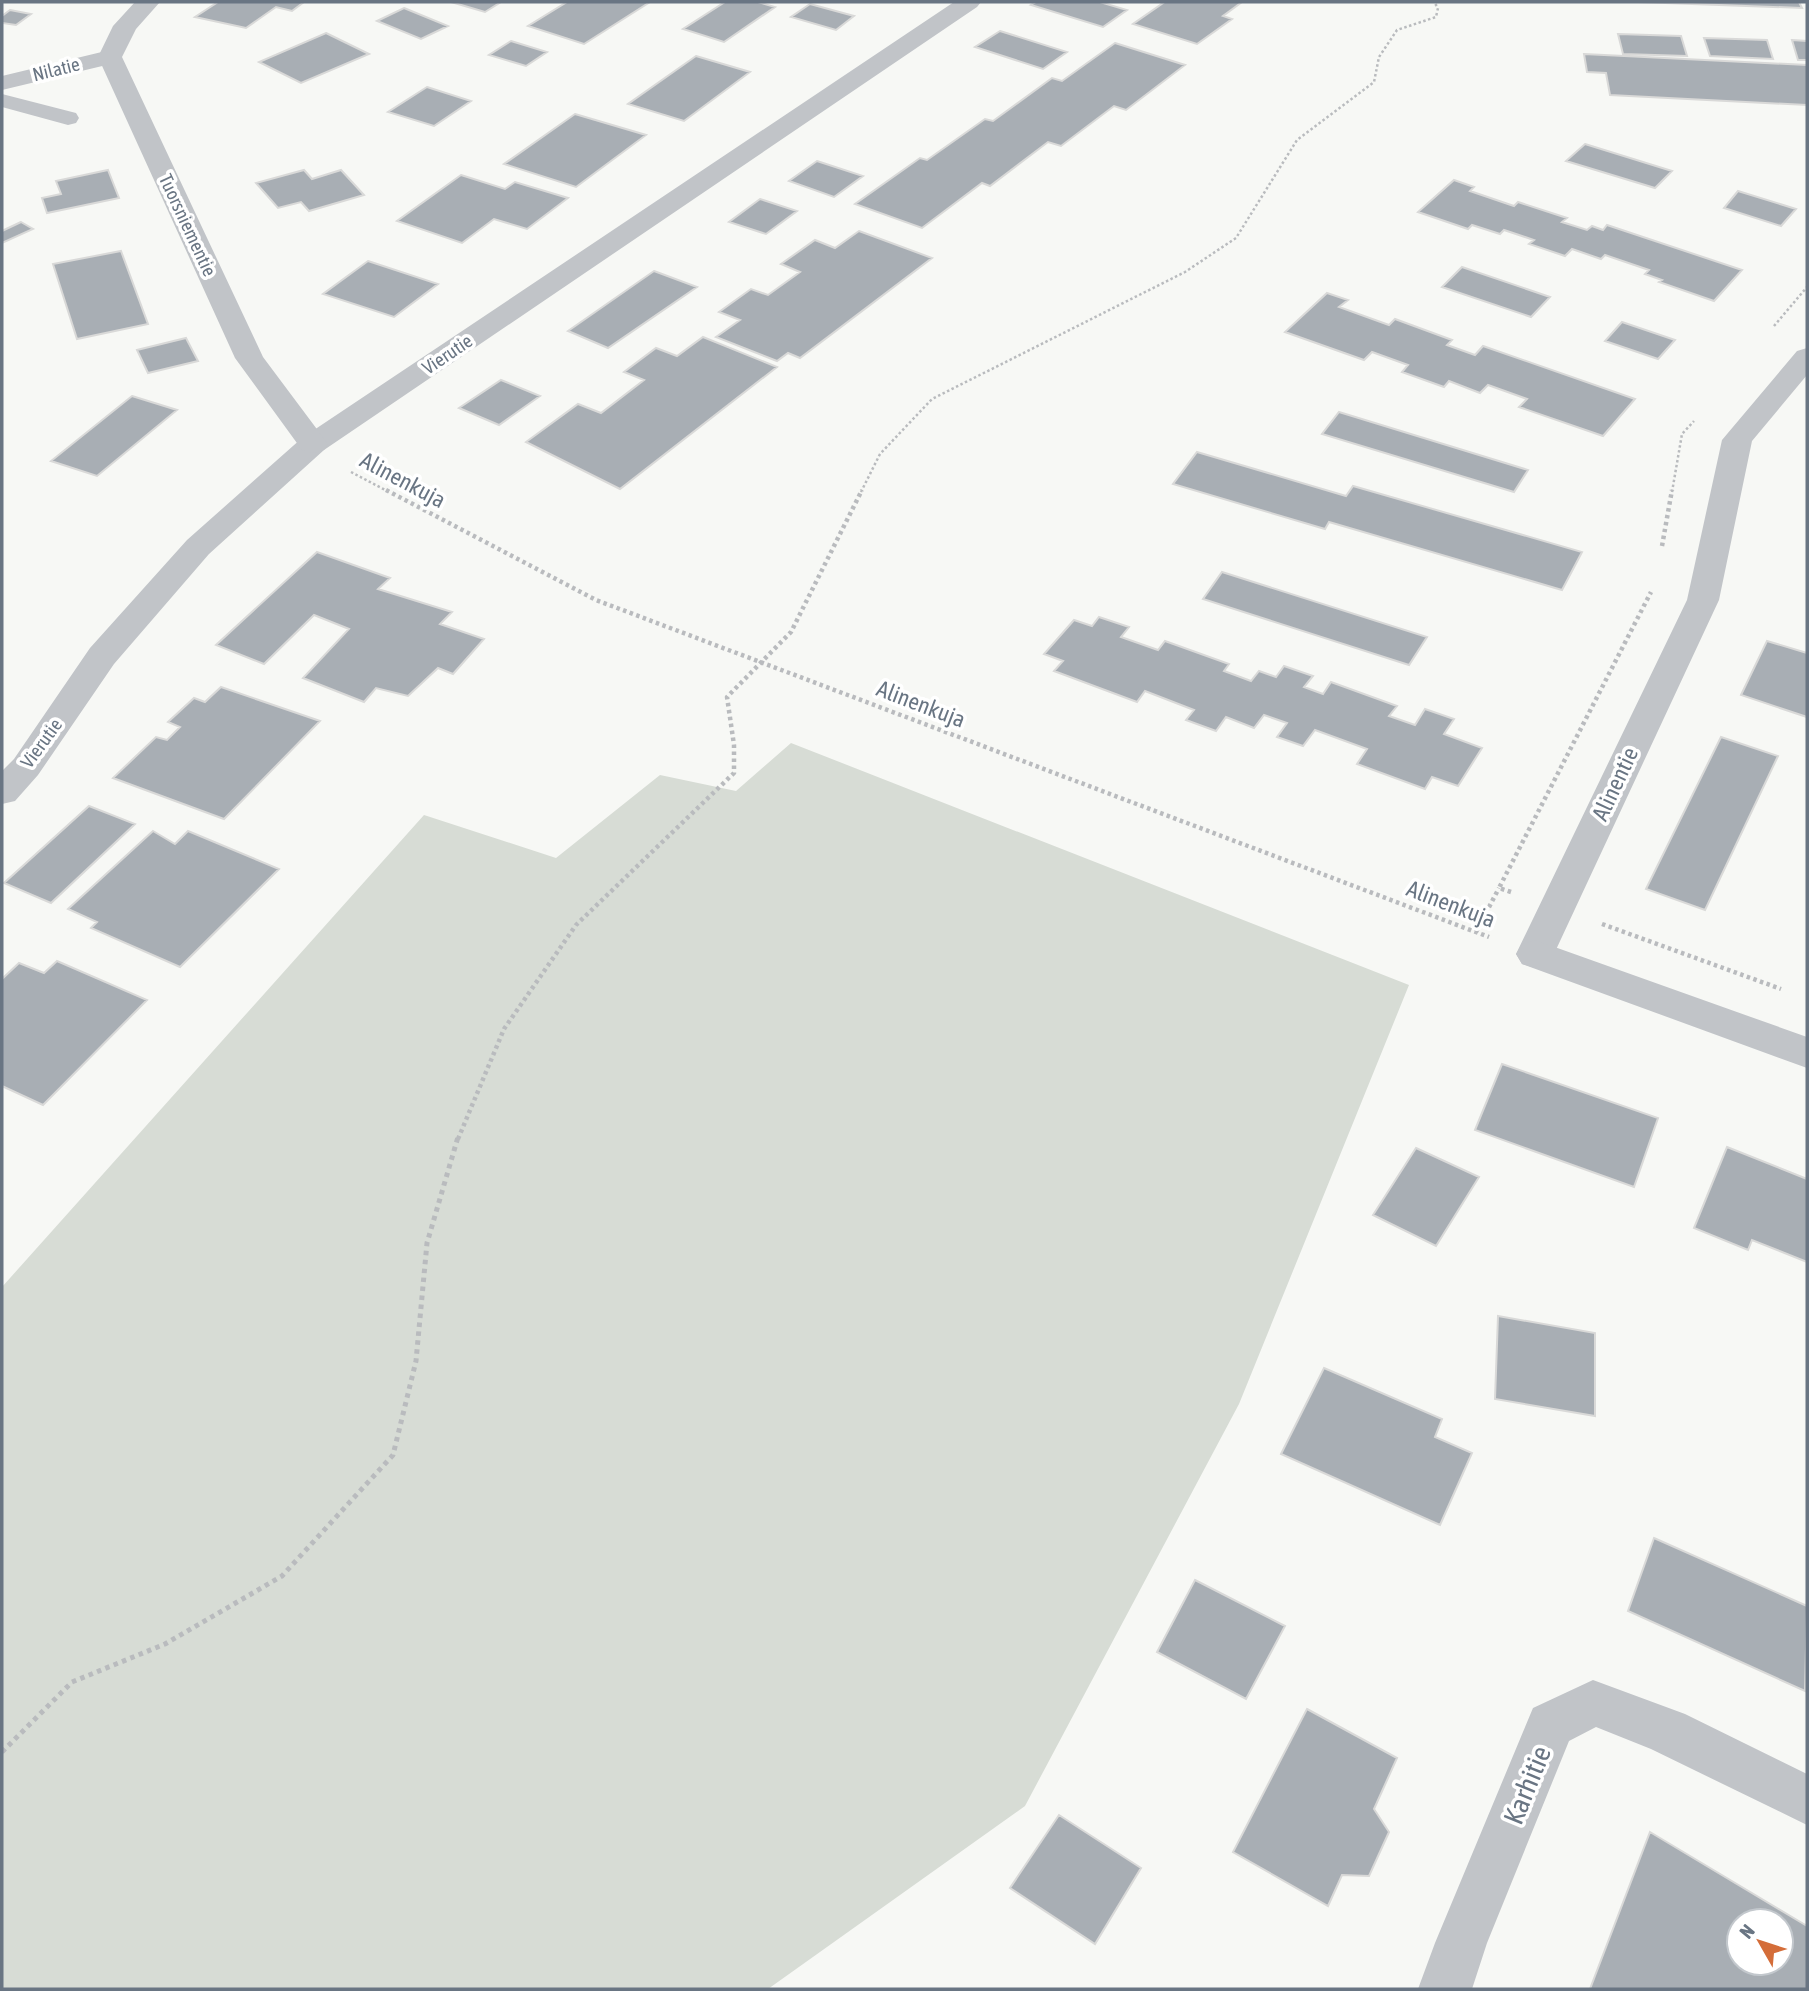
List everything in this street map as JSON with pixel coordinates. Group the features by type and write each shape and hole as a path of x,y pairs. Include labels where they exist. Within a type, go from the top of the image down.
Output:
{"street":[{"path":"110,57 125,26 148,2"},
{"name":"Vierutie","path":"2,792 26,767 102,656 198,547 313,444 969,2"},
{"name":"Nilatie","path":"2,83 110,57"},
{"name":"Tuorsniementie","path":"110,57 249,358 313,444"},
{"name":"Alinentie","path":"1535,954 1703,600 1737,440 1807,357"},
{"path":"1535,954 1807,1053"},
{"name":"Karhitie","path":"1445,1989 1461,1943 1551,1725 1593,1703 1667,1731 1807,1800"}],"lane":[{"path":"2,100 68,118"}],"path":[{"path":"2,1752 72,1682 165,1644 282,1576 393,1455 416,1361 428,1243 460,1132 504,1029 576,925 734,774 734,745 727,697 791,632 880,454 932,399 1185,272 1236,238 1278,175 1297,140 1374,82 1379,57 1397,30 1436,18 1438,8 1434,2"},
{"name":"Alinenkuja","path":"313,444 344,468 596,600 1535,954"},
{"path":"1476,932 1499,888"}],"shaded area":[{"path":"791,743 1409,985 1239,1404 1025,1806 768,1989 2,1989 2,1287 424,815 556,858 660,775 736,791"}],"building":[{"path":"218,2 304,2 292,11 276,7 246,28 195,17"},
{"path":"451,2 501,2 485,12"},
{"path":"567,2 650,2 584,44 528,26"},
{"path":"725,2 758,2 775,7 724,42 683,29"},
{"path":"1036,2 1100,2 1127,10 1103,27 1031,5"},
{"path":"1160,2 1242,2 1223,16 1232,19 1197,44 1133,24 1163,3"},
{"path":"1638,2 1799,2 1802,8"},
{"path":"810,4 854,16 836,30 791,17"},
{"path":"404,8 448,26 421,39 377,21"},
{"path":"10,10 31,14 16,25 2,23 2,16"},
{"path":"1000,31 1067,52 1043,69 975,47"},
{"path":"326,33 369,54 301,83 259,62"},
{"path":"1618,34 1681,36 1687,56 1623,54"},
{"path":"1704,38 1767,40 1773,59 1710,56"},
{"path":"1792,40 1807,41 1807,60 1798,60"},
{"path":"511,41 547,52 526,66 489,55"},
{"path":"1115,43 1185,65 1126,110 1114,106 1061,146 1048,142 990,186 982,183 922,228 855,204 920,158 927,160 985,119 993,121 1052,78 1062,81"},
{"path":"1584,54 1807,65 1807,105 1610,95 1606,73 1587,72"},
{"path":"696,56 750,72 684,121 628,104"},
{"path":"427,87 471,101 434,126 388,112"},
{"path":"575,114 646,135 576,187 504,164"},
{"path":"1585,144 1672,171 1655,188 1566,161"},
{"path":"817,161 863,176 834,197 789,181"},
{"path":"108,170 119,198 47,213 42,198 61,194 56,181"},
{"path":"304,170 312,179 341,170 364,195 309,211 301,202 278,208 256,183"},
{"path":"461,175 505,189 515,182 568,198 527,229 494,219 462,243 397,221"},
{"path":"1454,180 1474,187 1470,191 1514,206 1518,202 1567,218 1562,222 1587,230 1592,226 1603,230 1607,225 1742,270 1714,301 1659,282 1662,280 1645,274 1649,270 1605,255 1601,259 1572,249 1565,256 1529,244 1534,240 1504,230 1500,234 1472,225 1468,229 1418,212"},
{"path":"1738,191 1796,209 1781,226 1724,208"},
{"path":"760,199 797,211 766,234 729,222"},
{"path":"21,222 33,229 2,243 2,231"},
{"path":"859,231 932,258 800,358 788,353 777,361 716,337 740,320 719,312 751,289 768,295 800,272 781,264 815,240 835,248"},
{"path":"121,251 148,324 77,339 53,264"},
{"path":"368,261 438,284 394,317 323,294"},
{"path":"1462,267 1550,297 1531,317 1442,287"},
{"path":"654,271 697,287 608,348 568,331"},
{"path":"1327,293 1348,300 1339,307 1389,325 1395,319 1452,340 1447,345 1475,355 1483,346 1635,399 1603,436 1519,407 1527,399 1488,385 1480,393 1449,381 1444,387 1402,372 1408,365 1372,352 1364,360 1285,332"},
{"path":"1622,322 1675,340 1658,359 1605,341"},
{"path":"703,337 777,367 620,489 526,442 578,404 601,413 644,380 624,372 656,348 677,356"},
{"path":"186,338 198,361 148,373 137,350"},
{"path":"501,380 540,396 499,425 459,408"},
{"path":"132,396 177,410 97,476 51,461"},
{"path":"1339,412 1528,470 1514,492 1322,434"},
{"path":"1197,452 1346,496 1353,486 1582,552 1562,590 1329,522 1325,529 1173,484"},
{"path":"317,552 390,578 378,589 452,612 440,624 484,639 453,674 438,668 408,696 376,688 364,702 303,678 349,629 314,615 264,664 216,645"},
{"path":"1222,572 1427,637 1409,665 1203,599"},
{"path":"1099,617 1129,627 1121,637 1158,650 1165,641 1229,664 1224,671 1251,681 1259,671 1276,677 1284,666 1313,676 1304,687 1323,694 1331,682 1397,706 1389,716 1415,725 1425,709 1454,719 1444,734 1482,748 1458,786 1432,777 1425,789 1357,764 1367,749 1315,730 1303,746 1277,737 1287,723 1264,715 1254,728 1226,717 1216,731 1186,720 1194,710 1145,691 1137,702 1054,671 1063,661 1044,654 1074,620 1092,626"},
{"path":"1767,641 1807,653 1807,717 1741,695"},
{"path":"221,687 320,721 224,819 113,778 156,737 167,740 180,727 168,722 194,698 205,702"},
{"path":"1721,737 1778,756 1705,910 1646,889"},
{"path":"89,806 135,824 51,903 4,883"},
{"path":"153,831 175,844 188,831 279,869 180,967 91,928 97,922 68,909"},
{"path":"57,961 147,1000 43,1105 2,1086 2,979 19,963 44,973"},
{"path":"1502,1064 1658,1118 1634,1187 1475,1130"},
{"path":"1727,1147 1807,1179 1807,1262 1752,1240 1748,1250 1694,1228"},
{"path":"1416,1148 1479,1177 1436,1246 1373,1215"},
{"path":"1498,1316 1595,1333 1595,1416 1495,1399"},
{"path":"1324,1368 1442,1419 1435,1437 1472,1453 1440,1525 1281,1454"},
{"path":"1654,1538 1807,1606 1805,1691 1628,1611"},
{"path":"1195,1580 1285,1626 1246,1699 1157,1652"},
{"path":"1307,1709 1397,1758 1374,1809 1389,1832 1369,1876 1342,1875 1328,1906 1233,1852"},
{"path":"1059,1815 1141,1868 1095,1944 1010,1888"},
{"path":"1650,1832 1775,1907 1725,1907 1725,1977 1795,1977 1795,1919 1807,1926 1807,1989 1590,1989"}]}
